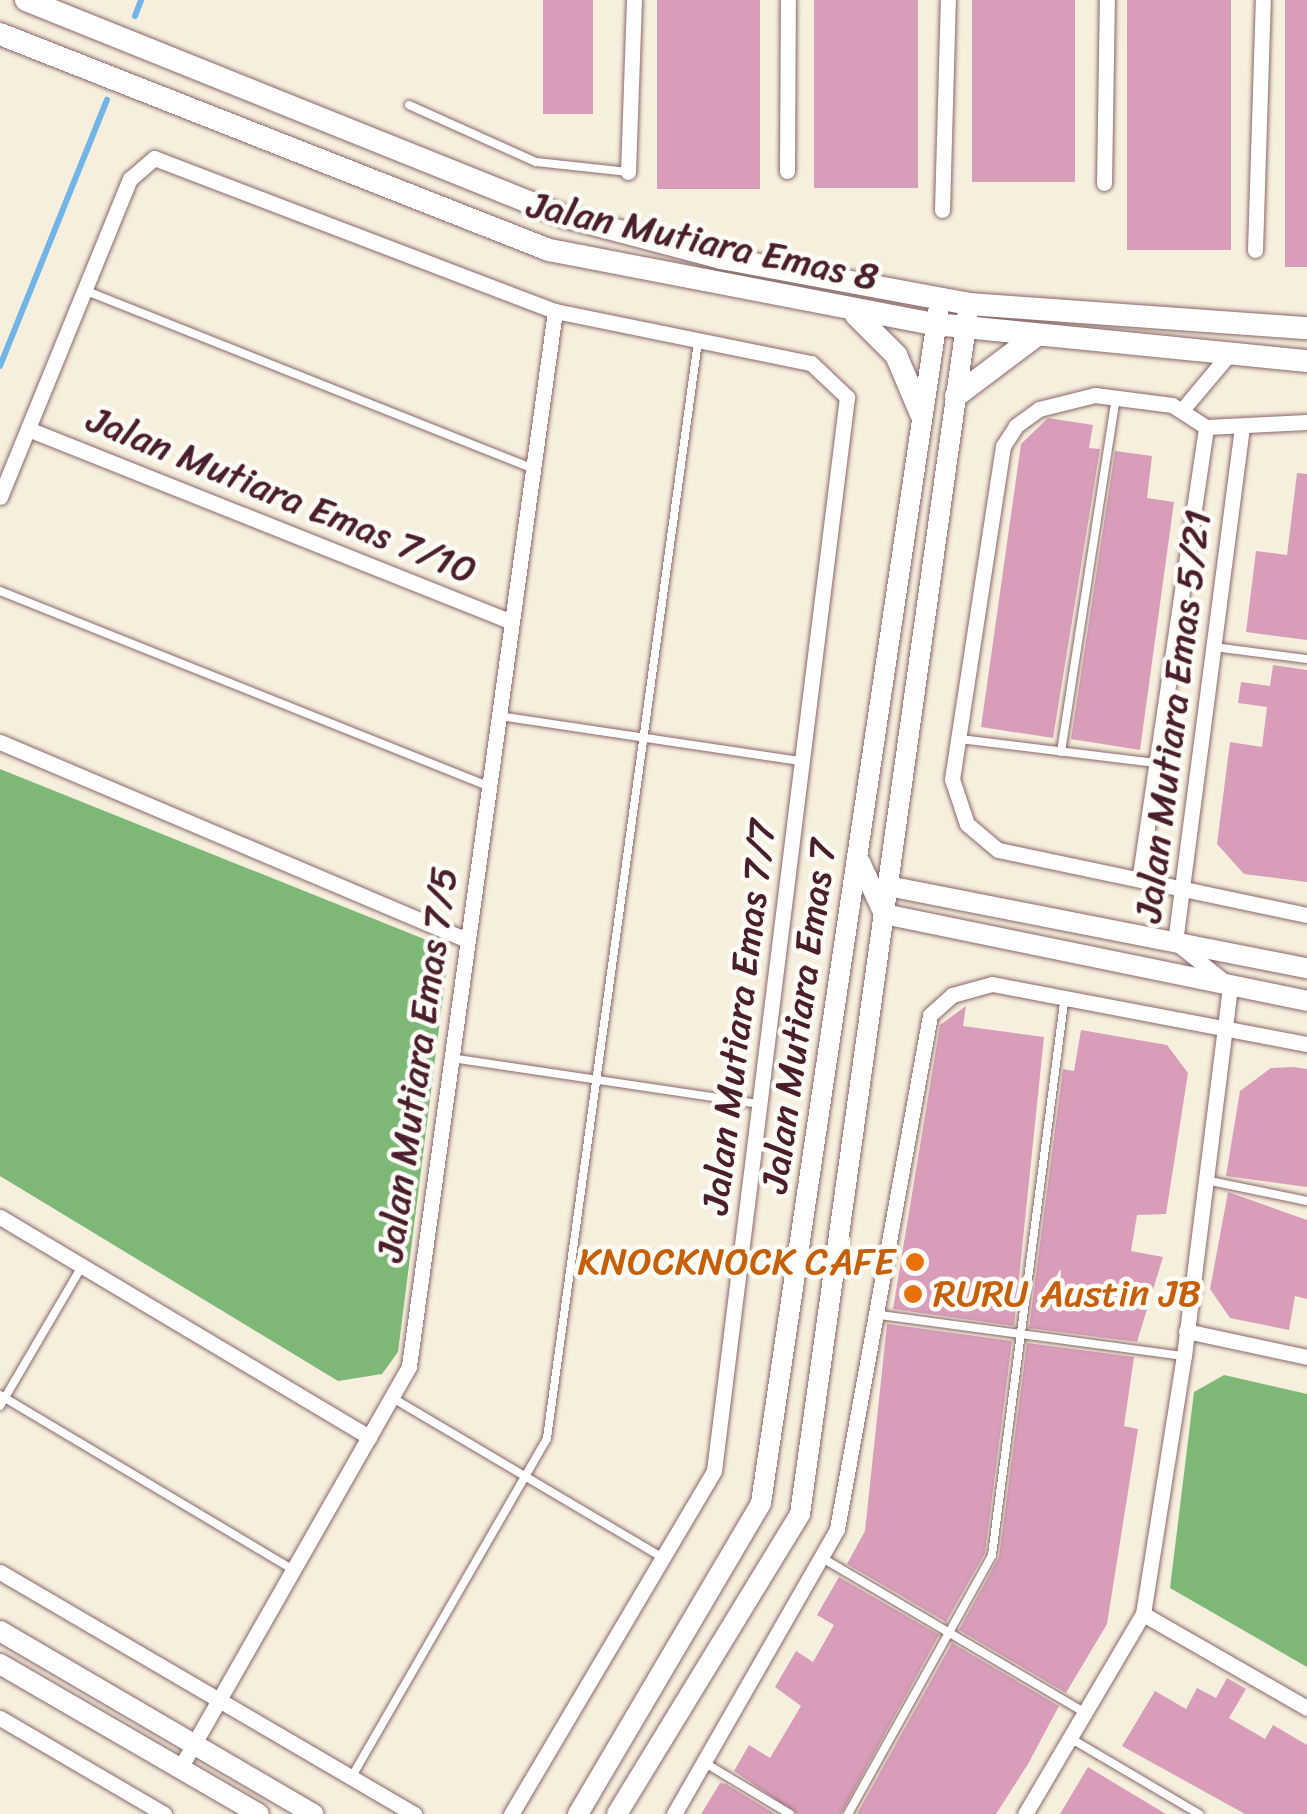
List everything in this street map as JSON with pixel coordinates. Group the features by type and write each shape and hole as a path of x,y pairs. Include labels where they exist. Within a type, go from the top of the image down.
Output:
{"main road":[{"name":"Jalan Mutiara Emas 8","path":"26,0 566,217 940,300 967,316 1037,335 1307,361"},
{"name":"Jalan Mutiara Emas 8","path":"0,34 549,250 852,312 935,324 967,316 1307,328"},
{"path":"852,312 896,355 921,414"},
{"path":"956,396 1037,335"}],"street":[{"path":"628,172 634,0"},
{"path":"787,171 788,0"},
{"path":"942,210 948,0"},
{"path":"1104,183 1107,0"},
{"path":"1255,250 1263,0"},
{"path":"0,498 136,170 154,158 186,164 555,311 698,342"},
{"name":"Jalan Mutiara Emas 7","path":"578,1814 761,1504 940,300"},
{"name":"Jalan Mutiara Emas 7/5","path":"179,1770 409,1366 555,311"},
{"name":"Jalan Mutiara Emas 7","path":"617,1814 800,1514 882,900 967,316"},
{"name":"Jalan Mutiara Emas 7/7","path":"512,1814 715,1466 849,414 843,387 823,367 698,342"},
{"path":"1182,410 1229,354"},
{"path":"1307,422 1206,427 1182,410 1116,396 1039,409 1003,446 955,738 953,787 968,824 998,850 1186,883 1307,916"},
{"name":"Jalan Mutiara Emas 5/21","path":"1230,986 1187,960 1175,942 1186,883 1242,426"},
{"path":"1140,875 1206,427"},
{"name":"Jalan Mutiara Emas 7/10","path":"28,429 512,622"},
{"path":"0,742 467,940"},
{"path":"858,855 882,900 1230,986 1307,1001"},
{"path":"847,927 882,900 1175,942 1307,968"},
{"path":"1025,1814 1143,1614 1184,1356 1230,986"},
{"path":"674,1814 824,1559 880,1315 924,1026 965,988 1008,987 1064,1003 1307,1044"},
{"path":"0,1217 368,1436"},
{"path":"1186,1331 1307,1357"},
{"path":"0,1572 414,1814"},
{"path":"1143,1614 1307,1708"},
{"path":"0,1631 192,1747 313,1814"},
{"path":"0,1664 259,1814"},
{"path":"0,1718 160,1813"}],"lane":[{"path":"409,105 536,162 628,172"},
{"path":"84,290 533,469"},
{"path":"351,1778 528,1479 548,1438 601,1082 698,342"},
{"path":"1060,752 1116,396"},
{"path":"0,590 489,786"},
{"path":"1214,648 1307,659"},
{"path":"500,716 646,744 804,761"},
{"path":"955,738 1156,764"},
{"path":"848,1814 952,1634 992,1555 1064,1003"},
{"path":"451,1058 761,1104"},
{"path":"1205,1180 1307,1201"},
{"path":"82,1266 2,1400 292,1569"},
{"path":"880,1315 1184,1356"},
{"path":"391,1397 664,1559"},
{"path":"824,1559 1084,1713"},
{"path":"1070,1738 1199,1814"},
{"path":"705,1764 790,1814"}],"green space":[{"path":"0,769 449,949 398,1352 382,1374 338,1381 0,1176"},
{"path":"1224,1375 1307,1394 1307,1667 1170,1588 1194,1392"}],"building":[{"path":"543,0 593,0 593,114 543,114"},
{"path":"657,0 760,0 760,189 657,189"},
{"path":"814,0 918,0 918,188 814,188"},
{"path":"972,0 1075,0 1075,182 972,182"},
{"path":"1127,0 1231,0 1231,250 1127,250"},
{"path":"1285,0 1307,0 1307,267 1285,267"},
{"path":"1048,418 1093,425 1089,448 1100,449 1053,738 981,727 1021,444"},
{"path":"1115,451 1152,456 1147,498 1174,502 1140,750 1071,739"},
{"path":"1297,473 1307,474 1307,640 1246,632 1256,551 1287,555"},
{"path":"1273,665 1307,670 1307,882 1244,874 1217,844 1230,742 1262,747 1267,707 1238,703 1241,682 1270,686"},
{"path":"966,1006 963,1026 1044,1037 1014,1326 893,1309 940,1025"},
{"path":"1081,1030 1167,1045 1188,1073 1166,1214 1137,1215 1131,1251 1163,1257 1137,1342 1029,1328 1063,1069 1074,1071"},
{"path":"1271,1068 1307,1069 1307,1187 1226,1176 1240,1091"},
{"path":"1228,1192 1307,1220 1307,1299 1295,1296 1289,1330 1230,1318 1210,1289"},
{"path":"887,1324 1012,1341 985,1553 946,1622 847,1564 865,1531"},
{"path":"1027,1343 1134,1357 1124,1426 1138,1429 1107,1624 1066,1693 959,1630 999,1557"},
{"path":"839,1577 939,1635 841,1814 797,1814 734,1771 749,1745 770,1758 801,1706 775,1687 796,1651 813,1662 834,1625 817,1615"},
{"path":"952,1643 1059,1706 1028,1764 996,1814 857,1814"},
{"path":"1227,1678 1246,1689 1229,1718 1265,1739 1273,1725 1307,1745 1307,1814 1245,1814 1122,1746 1155,1691 1186,1709 1197,1688 1216,1698"},
{"path":"1088,1767 1116,1784 1166,1814 1060,1814"},
{"path":"720,1783 726,1784 775,1814 701,1814"}],"waterway":[{"path":"135,16 141,0"},
{"path":"0,366 107,100"}],"place":[{"name":"KNOCKNOCK CAFE","path":"915,1262"},
{"name":"RURU Austin JB","path":"913,1294"}]}
